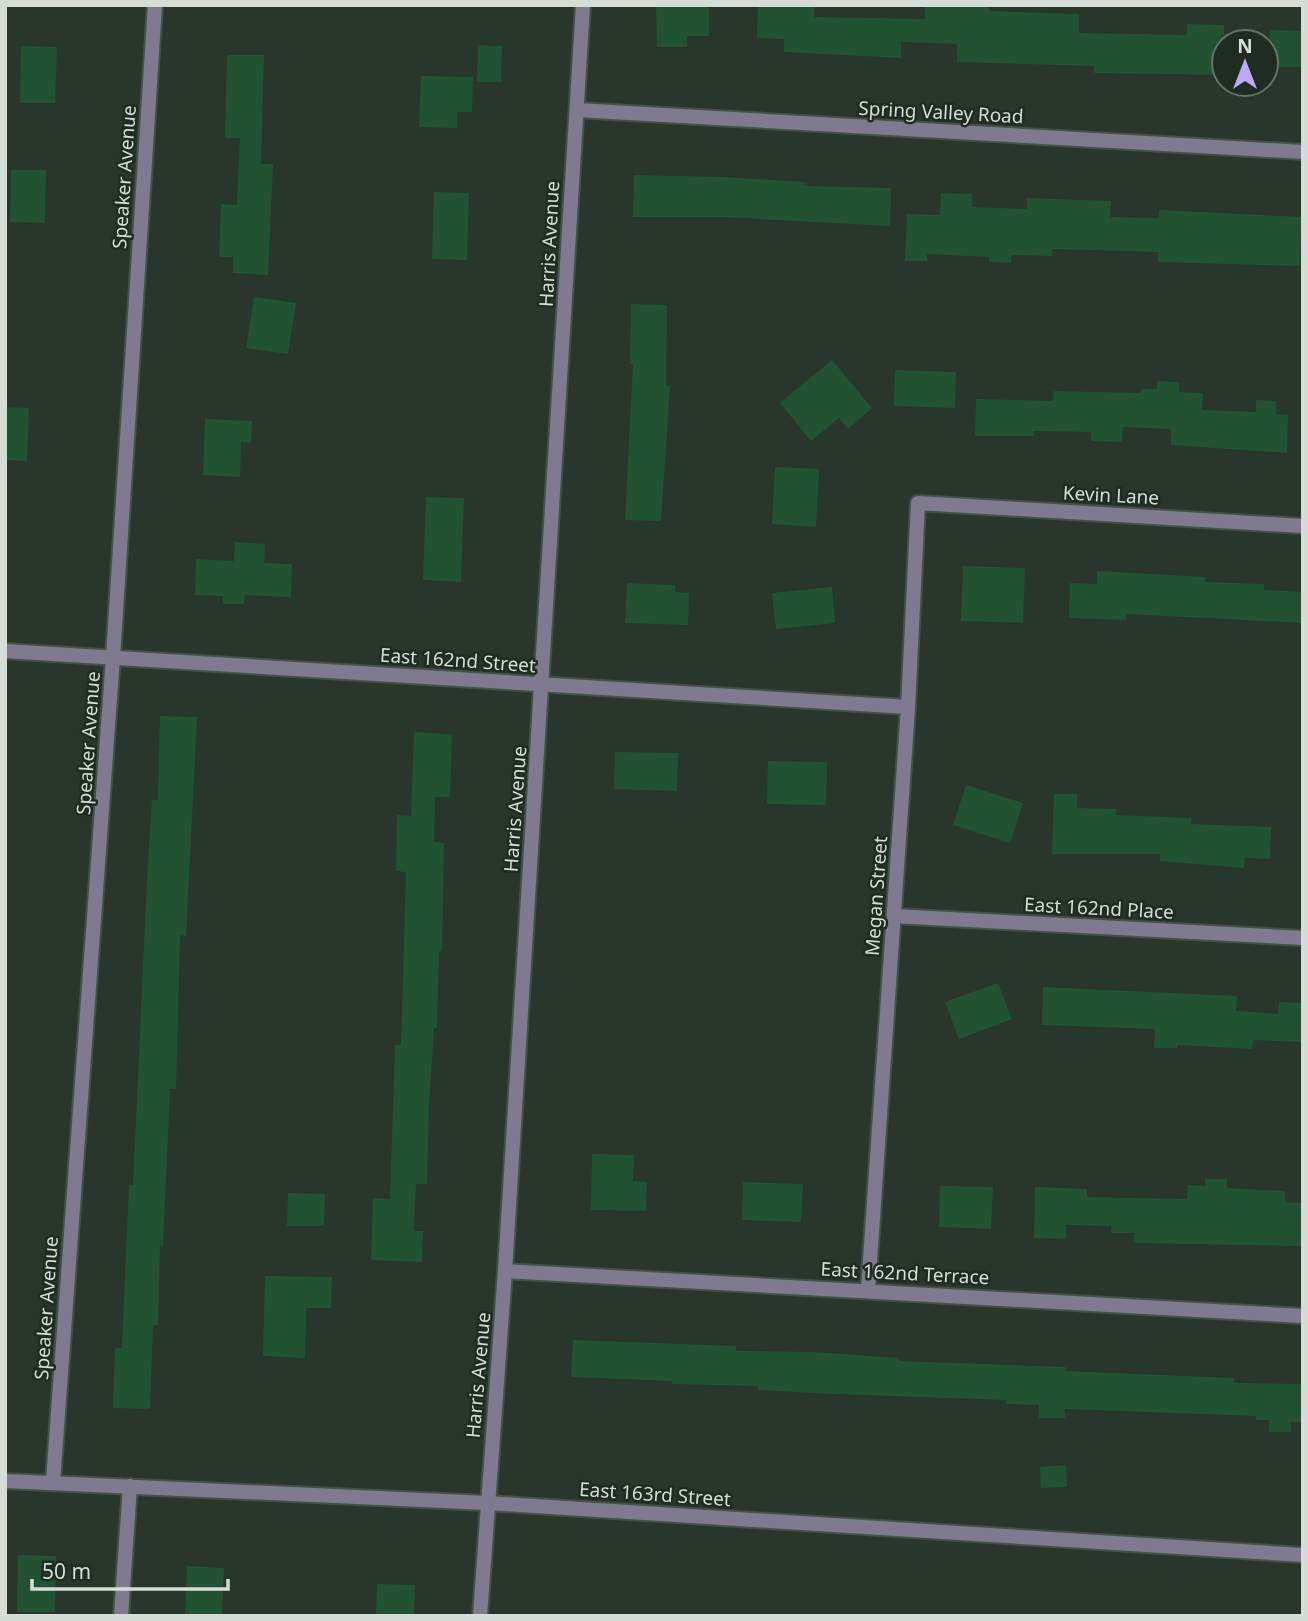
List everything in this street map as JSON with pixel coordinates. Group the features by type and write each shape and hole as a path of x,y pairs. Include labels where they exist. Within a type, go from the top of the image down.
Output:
{"street":[{"name":"Speaker Avenue","path":"53,1482 113,657 155,5"},
{"name":"Harris Avenue","path":"480,1616 505,1271 583,5"},
{"name":"Spring Valley Road","path":"577,110 1303,152"},
{"name":"Kevin Lane","path":"918,503 1303,526"},
{"name":"Megan Street","path":"868,1290 908,707 918,503"},
{"name":"East 162nd Street","path":"5,651 908,707"},
{"name":"East 162nd Place","path":"894,916 1303,938"},
{"name":"East 162nd Terrace","path":"505,1271 1303,1316"},
{"name":"East 163rd Street","path":"5,1481 487,1503 1303,1555"},
{"path":"121,1616 130,1486"}],"building":[{"path":"656,5 709,5 709,36 687,36 687,47 657,47"},
{"path":"758,5 815,5 814,17 925,19 925,5 989,5 989,11 1079,14 1079,33 1187,35 1187,24 1224,25 1224,28 1210,28 1210,75 1094,73 1094,66 957,62 957,44 901,42 901,58 784,52 784,39 757,38"},
{"path":"1280,30 1303,31 1303,67 1280,67"},
{"path":"478,45 502,46 501,82 477,82"},
{"path":"21,46 57,47 55,103 20,103"},
{"path":"227,55 264,55 261,164 273,164 268,275 233,273 233,257 219,257 221,204 237,205 240,138 225,138"},
{"path":"421,76 473,77 472,112 457,112 457,128 419,127"},
{"path":"11,170 46,170 45,223 10,222"},
{"path":"634,175 723,177 805,182 804,186 891,188 890,226 722,217 633,217"},
{"path":"434,192 469,193 467,260 432,259"},
{"path":"941,193 972,194 972,207 1027,209 1027,198 1111,201 1110,217 1159,218 1159,210 1301,217 1300,266 1158,262 1158,252 1052,249 1052,256 1011,255 1011,263 989,262 989,257 927,254 927,261 905,261 907,214 940,215"},
{"path":"254,297 296,303 288,354 246,348"},
{"path":"631,304 667,305 666,386 670,386 661,521 625,520 633,364 630,364"},
{"path":"832,360 872,408 848,429 839,418 811,441 780,403"},
{"path":"895,370 956,372 955,408 894,406"},
{"path":"1157,381 1179,382 1179,392 1203,393 1202,410 1256,412 1256,400 1276,401 1276,414 1288,415 1287,453 1171,445 1171,429 1123,427 1122,442 1091,441 1091,432 1034,431 1034,436 975,436 976,399 1053,401 1054,391 1141,393 1141,389 1157,389"},
{"path":"5,407 29,408 27,461 5,460"},
{"path":"205,419 252,421 251,443 241,442 240,477 203,475"},
{"path":"775,467 819,469 816,527 772,524"},
{"path":"426,497 464,498 461,582 423,580"},
{"path":"235,542 265,544 264,563 292,564 291,597 245,595 244,604 223,604 223,596 195,595 196,559 234,561"},
{"path":"963,566 1025,568 1023,623 961,621"},
{"path":"1097,571 1206,577 1205,582 1264,584 1264,590 1303,592 1303,623 1126,614 1126,620 1069,618 1070,583 1097,584"},
{"path":"627,583 675,585 675,592 689,593 688,625 625,623"},
{"path":"832,587 835,623 776,629 772,593"},
{"path":"160,716 197,717 186,936 180,935 176,1089 170,1089 163,1246 160,1246 158,1325 153,1325 150,1409 113,1408 115,1348 122,1348 129,1185 133,1185 147,879 152,800 158,800"},
{"path":"414,732 452,734 450,797 435,797 434,842 444,843 442,951 439,951 437,1028 434,1028 429,1105 427,1184 416,1184 414,1231 423,1231 422,1262 371,1260 373,1198 390,1199 395,1045 401,1045 406,872 396,871 397,815 411,816"},
{"path":"615,752 678,753 677,791 614,789"},
{"path":"768,761 827,762 826,805 767,804"},
{"path":"966,785 1023,803 1010,843 953,825"},
{"path":"1054,794 1077,794 1077,808 1116,809 1116,815 1191,818 1191,824 1271,827 1270,859 1245,858 1244,868 1160,861 1160,854 1052,854"},
{"path":"998,983 1012,1019 959,1039 945,1002"},
{"path":"1043,987 1237,996 1236,1011 1278,1014 1279,1002 1303,1003 1303,1042 1253,1040 1252,1049 1177,1045 1177,1048 1154,1048 1155,1029 1042,1025"},
{"path":"592,1154 634,1155 633,1181 647,1182 646,1211 591,1210"},
{"path":"1205,1179 1227,1179 1227,1188 1285,1191 1285,1202 1303,1203 1303,1246 1134,1243 1134,1233 1111,1233 1111,1226 1066,1225 1066,1239 1034,1238 1035,1187 1087,1189 1087,1197 1187,1199 1188,1185 1205,1186"},
{"path":"743,1182 803,1184 801,1222 742,1220"},
{"path":"940,1186 993,1187 991,1229 939,1227"},
{"path":"288,1193 325,1194 324,1226 287,1226"},
{"path":"265,1276 332,1277 331,1308 306,1308 305,1358 263,1356"},
{"path":"573,1340 736,1346 736,1351 815,1352 899,1358 899,1361 1066,1367 1066,1371 1234,1378 1234,1383 1303,1384 1303,1422 1291,1422 1291,1432 1269,1432 1269,1420 1256,1420 1256,1416 1065,1409 1065,1418 1039,1418 1039,1405 1006,1404 1006,1400 758,1390 758,1386 672,1384 672,1381 571,1377"},
{"path":"1066,1465 1067,1487 1041,1488 1040,1467"},
{"path":"18,1555 56,1556 55,1612 17,1612"},
{"path":"187,1566 224,1568 222,1616 185,1616"},
{"path":"377,1584 415,1585 414,1616 376,1616"}]}
